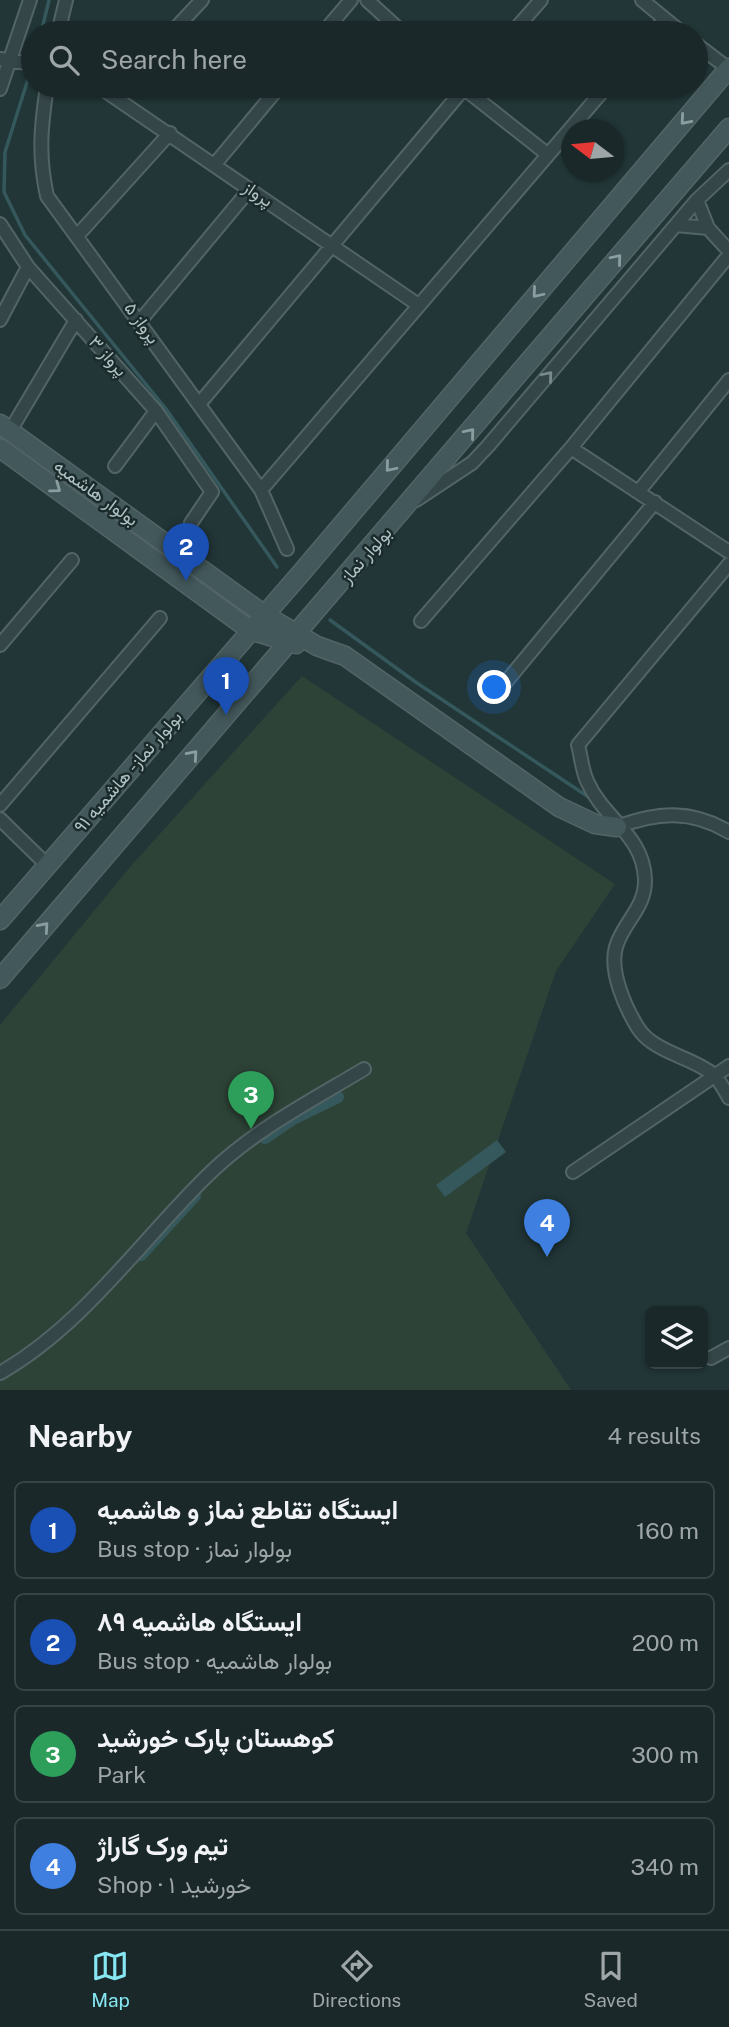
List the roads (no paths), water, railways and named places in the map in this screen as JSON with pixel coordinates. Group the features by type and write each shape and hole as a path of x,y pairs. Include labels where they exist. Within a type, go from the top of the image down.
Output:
{"main road":[{"path":"708,93 729,68"},
{"path":"263,614 302,572 704,98"},
{"name":"بولوار نماز","path":"0,979 292,638 410,505 729,128"},
{"name":"بولوار هاشمیه","path":"5,427 263,614 292,638"},
{"name":"بولوار هاشمیه","path":"0,448 250,630 292,638"},
{"name":"بولوار نماز - هاشمیه ۹۱","path":"47,865 263,614"},
{"path":"292,638 345,656 559,807 595,824 617,827"},
{"path":"0,920 47,865"}],"street":[{"path":"21,21 30,0"},
{"path":"61,21 66,0"},
{"path":"182,21 202,0"},
{"path":"333,21 351,0"},
{"path":"367,0 390,21"},
{"path":"523,21 541,0"},
{"path":"642,0 664,20"},
{"path":"0,89 5,61 21,22"},
{"path":"708,53 729,68"},
{"name":"پرواز ۵","path":"45,98 39,139 40,164 47,195 261,490 288,549"},
{"name":"پرواز","path":"128,98 170,133 418,304"},
{"path":"215,164 270,98"},
{"path":"200,403 455,98"},
{"path":"477,98 547,155"},
{"path":"261,490 597,98"},
{"path":"77,236 170,133"},
{"path":"410,505 472,463 697,200 729,170"},
{"path":"140,321 250,189"},
{"path":"421,621 571,448 729,253 708,228 697,200"},
{"name":"پرواز ۳","path":"0,224 28,267 156,411 212,492 191,523"},
{"path":"676,225 708,228"},
{"path":"0,320 28,267"},
{"path":"5,427 76,320"},
{"path":"639,491 729,380"},
{"path":"115,466 156,411"},
{"path":"571,448 729,552"},
{"path":"501,688 655,502"},
{"path":"0,645 72,560"},
{"path":"729,564 578,745 587,781 617,827 632,836 641,858 645,879 643,898 616,947 615,965 626,1005 639,1031 652,1042 715,1076 729,1098"},
{"path":"0,804 160,618"},
{"path":"617,827 651,814 701,819 729,832"},
{"path":"0,818 47,865"},
{"path":"573,1172 729,1066"},
{"path":"0,1373 22,1360 72,1318 210,1172 276,1122 364,1069"},
{"path":"711,1358 729,1348"}],"water":[{"path":"497,1140 506,1152 445,1197 436,1185"}],"waterway":[{"path":"44,21 49,0"},
{"path":"22,98 5,152 4,192 25,235 166,409 277,567"},
{"path":"330,620 417,683 587,796"},
{"path":"265,1138 293,1119 338,1097"},
{"path":"141,1255 195,1196"}],"place":[{"name":"ایستگاه هاشمیه ۸۹","path":"186,581"},
{"name":"ایستگاه تقاطع نماز و هاشمیه","path":"226,715"},
{"name":"کوهستان پارک خورشید","path":"251,1129"},
{"name":"تیم ورک گاراژ","path":"547,1257"}]}
